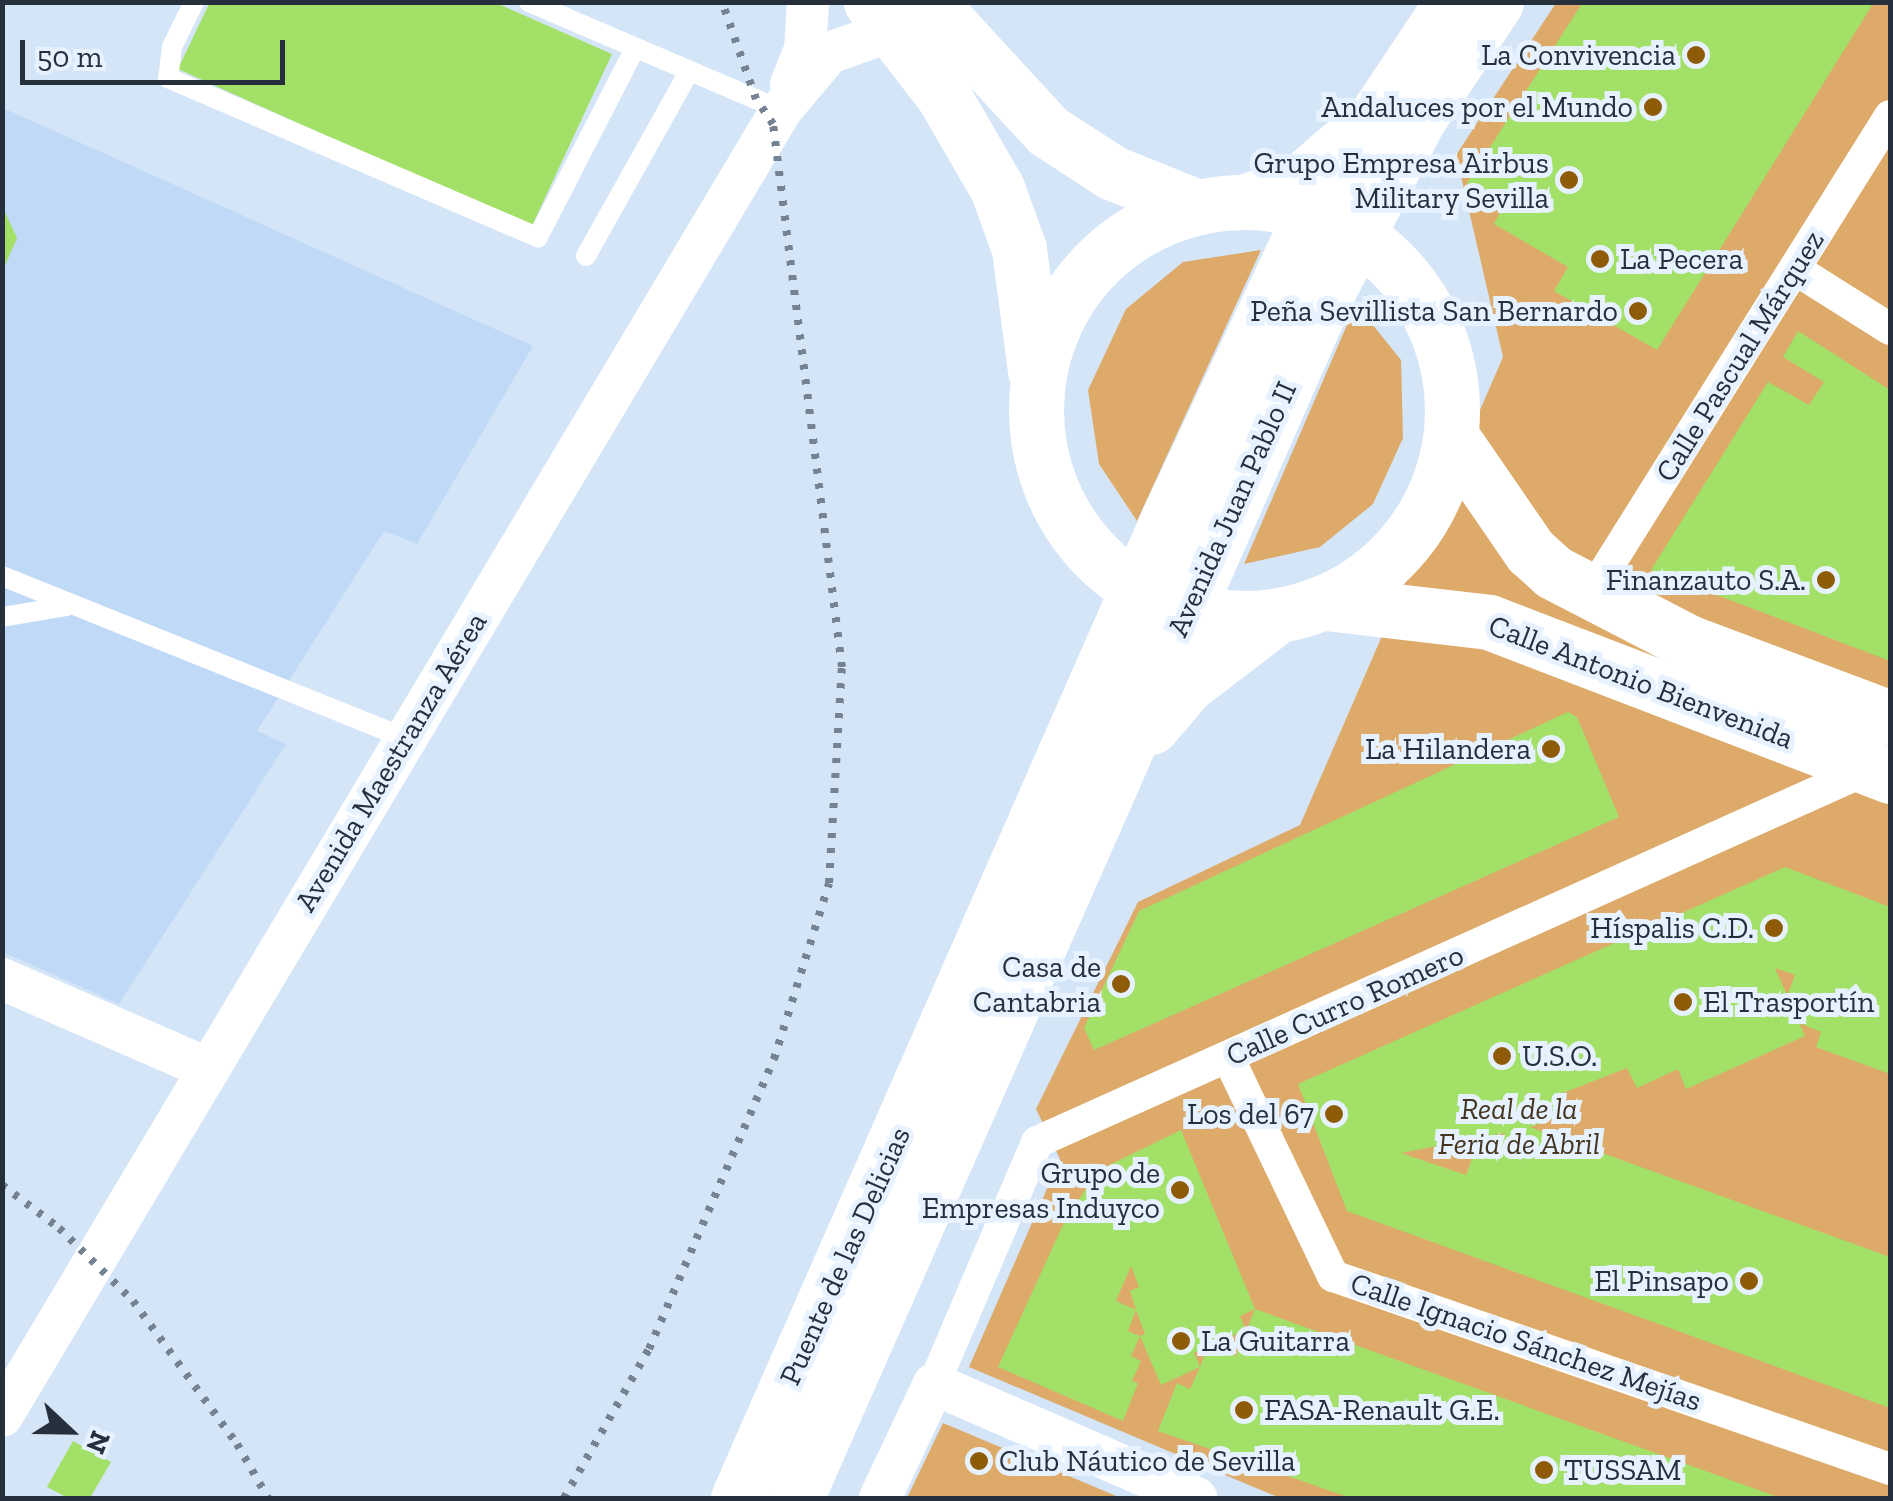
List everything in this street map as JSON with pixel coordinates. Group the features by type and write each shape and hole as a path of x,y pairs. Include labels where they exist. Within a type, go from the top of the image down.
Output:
{"main road":[{"name":"Avenida Juan Pablo II","path":"978,1023 1126,756 1162,601 1334,223 1390,129 1452,2"},
{"name":"Avenida Juan Pablo II","path":"1390,129 1496,2"},
{"path":"912,9 1048,130 1114,173 1222,204 1334,223 1401,272 1433,321 1450,377 1451,436 1437,488 1410,536 1372,575 1301,610 1188,684 1126,756"},
{"path":"912,9 944,96 997,188 1018,249 1046,475 1089,551 1094,621 1086,706"},
{"path":"1037,387 1058,316 1102,258 1147,226 1301,181 1390,129 1401,272"},
{"name":"Calle Antonio Bienvenida","path":"1451,436 1530,550 1590,595 1688,642 1890,718"},
{"path":"1089,551 1162,601"},
{"name":"Avenida Juan Pablo II","path":"978,1023 1086,706 1162,601"},
{"name":"Calle Antonio Bienvenida","path":"1162,601 1489,622 1884,768"},
{"name":"Puente de las Delicias","path":"738,1498 978,1023"},
{"name":"Puente de las Delicias","path":"796,1498 978,1023"}],"street":[{"path":"782,110 805,50 808,2"},
{"path":"782,110 828,52 912,9"},
{"name":"Avenida Maestranza Aérea","path":"2,1416 782,110"},
{"name":"Calle Pascual Márquez","path":"1590,595 1890,116"},
{"path":"1795,269 1890,329"},
{"name":"Calle Curro Romero","path":"934,1384 1037,1142 1884,768"},
{"path":"2,979 208,1068"},
{"name":"Calle Ignacio Sánchez Mejías","path":"1228,1057 1333,1276 1890,1469"},
{"path":"880,1498 934,1384 1196,1498"}],"lane":[{"path":"194,2 172,47 168,78 538,237 634,50"},
{"path":"529,2 782,110"},
{"path":"586,256 689,72"},
{"path":"2,576 405,738"},
{"path":"2,617 69,606"}],"shaded area":[{"path":"3,108 533,346 417,544 384,531 257,731 286,744 119,1004 3,952"}],"green space":[{"name":"Real de la Feria de Abril","path":"1556,3 1890,3 1890,1498 1280,1498 969,1367 1060,1159 1036,1109 1138,902 1300,825 1503,357 1456,155"},
{"path":"1261,250 1137,521 1099,464 1088,390 1126,309 1183,262"},
{"path":"1356,304 1401,360 1403,438 1373,504 1320,547 1244,564"},
{"name":"Club Náutico de Sevilla","path":"943,1423 1121,1498 907,1498"}],"building":[{"path":"210,2 494,2 612,54 531,228 178,69"},
{"path":"1583,2 1874,2 1657,350 1554,291 1568,267 1494,224 1504,205 1467,183"},
{"path":"2,206 17,238 2,272"},
{"path":"1798,331 1890,390 1890,661 1651,570 1768,382 1809,405 1824,382 1783,357"},
{"path":"1568,712 1577,717 1619,817 1094,1050 1084,1028 1139,911"},
{"path":"1785,867 1890,907 1890,1074 1816,1047 1821,1032 1799,1023 1805,1036 1686,1089 1678,1069 1637,1088 1627,1068 1563,1093 1569,1112 1530,1127 1890,1257 1890,1408 1347,1211 1298,1084","holes":["1775,968 1795,975 1787,996","1787,996 1807,1003 1799,1023","1505,1133 1499,1148 1479,1140 1466,1175 1401,1153"]},
{"path":"1181,1130 1255,1309 1240,1316 1246,1330 1194,1353 1200,1367 1161,1385 1140,1336 1131,1356 1141,1361 1132,1381 1138,1383 1123,1421 998,1367 1062,1227 1097,1171","holes":["1131,1266 1139,1287 1130,1291 1136,1310 1116,1301","1136,1310 1145,1334 1128,1331"]},
{"path":"1255,1309 1781,1498 1351,1498 1158,1431 1177,1383 1190,1389 1208,1346 1236,1356"},
{"path":"73,1441 111,1462 90,1498 68,1498 47,1487"}],"railway":[{"path":"564,1498 649,1349 774,1059 829,883 842,667 773,124 756,99 722,2"},
{"path":"2,1185 59,1228 133,1301 237,1444 268,1498"}],"place":[{"name":"La Convivencia","path":"1696,55"},
{"name":"Andaluces por el Mundo","path":"1653,107"},
{"name":"Grupo Empresa Airbus Military Sevilla","path":"1569,180"},
{"name":"La Pecera","path":"1600,259"},
{"name":"Peña Sevillista San Bernardo","path":"1638,311"},
{"name":"Finanzauto S.A.","path":"1826,580"},
{"name":"La Hilandera","path":"1551,749"},
{"name":"Híspalis C.D.","path":"1774,928"},
{"name":"Casa de Cantabria","path":"1121,984"},
{"name":"El Trasportín","path":"1683,1002"},
{"name":"U.S.O.","path":"1502,1056"},
{"name":"Los del 67","path":"1334,1114"},
{"name":"Grupo de Empresas Induyco","path":"1180,1190"},
{"name":"El Pinsapo","path":"1749,1281"},
{"name":"La Guitarra","path":"1181,1341"},
{"name":"FASA-Renault G.E.","path":"1244,1410"},
{"name":"Club Náutico de Sevilla","path":"979,1461"},
{"name":"TUSSAM","path":"1544,1470"}]}
